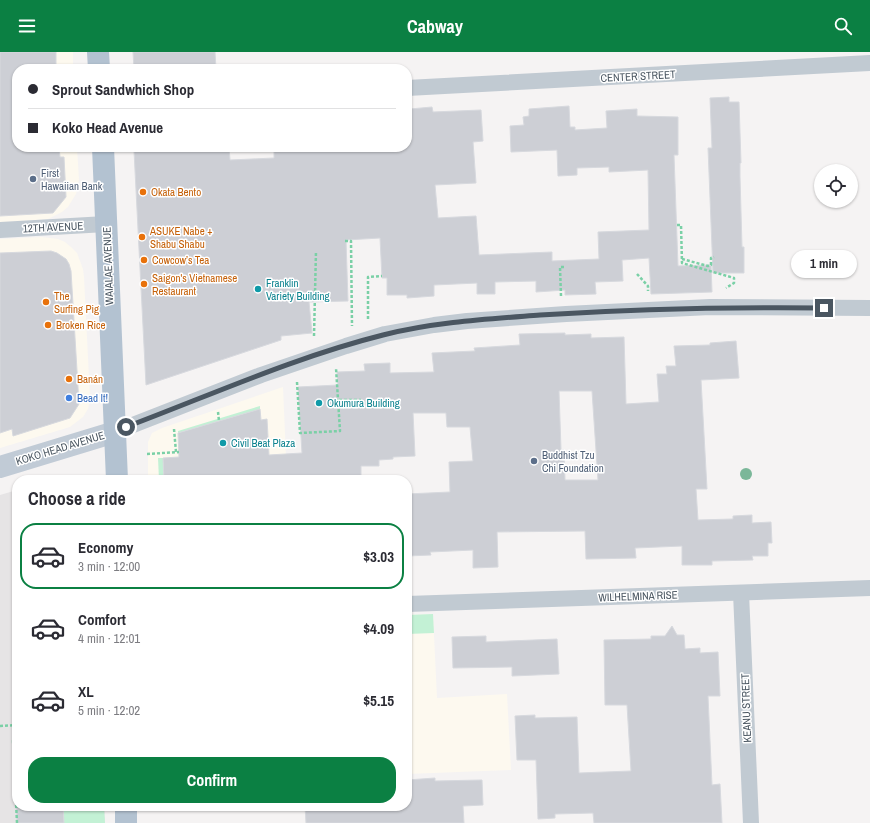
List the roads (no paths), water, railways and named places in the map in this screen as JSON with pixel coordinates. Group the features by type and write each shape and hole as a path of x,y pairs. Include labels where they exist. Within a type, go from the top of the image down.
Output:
{"main road":[{"path":"98,52 99,64"},
{"name":"WAIALAE AVENUE","path":"103,152 117,475"},
{"path":"126,811 126,823"}],"street":[{"name":"CENTER STREET","path":"412,88 870,64"},
{"name":"12TH AVENUE","path":"0,230 106,224"},
{"name":"KOKO HEAD AVENUE","path":"0,467 115,432 261,375 346,346 385,334 434,325 566,314 710,307 870,308"},
{"name":"WILHELMINA RISE","path":"412,604 870,588"},
{"name":"KEANU STREET","path":"741,593 751,823"}],"place":[{"name":"First Hawaiian Bank","path":"33,179"},
{"name":"Okata Bento","path":"143,192"},
{"name":"ASUKE Nabe + Shabu Shabu","path":"142,237"},
{"name":"Cowcow’s Tea","path":"144,260"},
{"name":"Saigon's Vietnamese Restaurant","path":"144,284"},
{"name":"Franklin Variety Building","path":"258,289"},
{"name":"The Surfing Pig","path":"46,302"},
{"name":"Broken Rice","path":"48,325"},
{"name":"Banán","path":"69,379"},
{"name":"Bead It!","path":"69,398"},
{"name":"Okumura Building","path":"319,403"},
{"name":"Civil Beat Plaza","path":"223,443"},
{"name":"Buddhist Tzu Chi Foundation","path":"534,461"}]}
